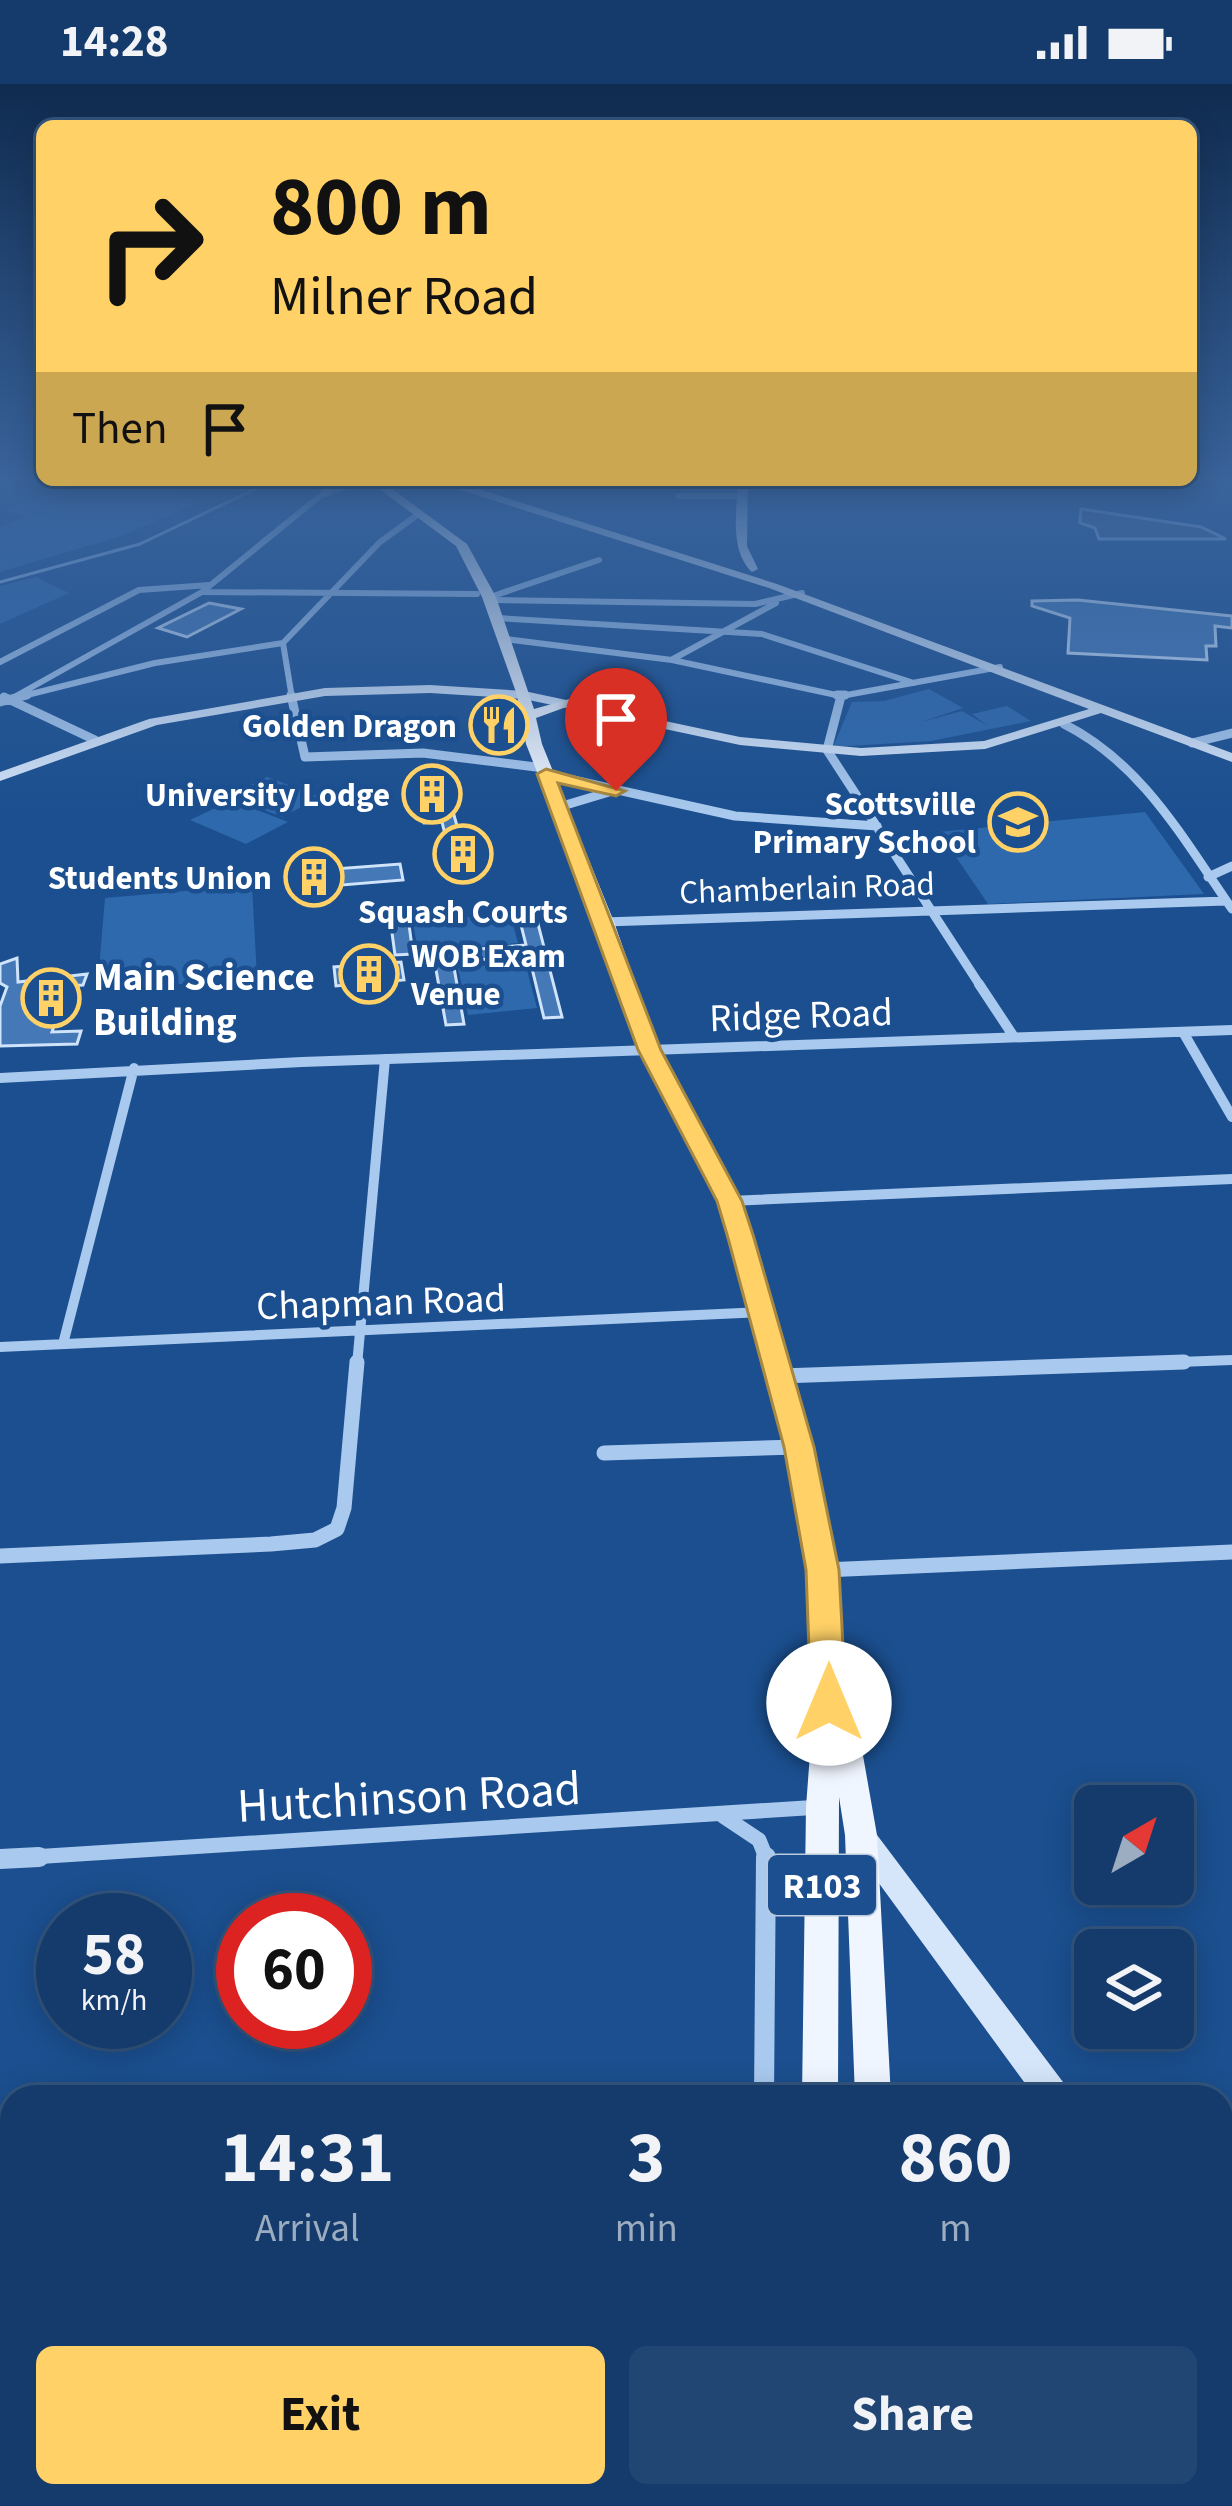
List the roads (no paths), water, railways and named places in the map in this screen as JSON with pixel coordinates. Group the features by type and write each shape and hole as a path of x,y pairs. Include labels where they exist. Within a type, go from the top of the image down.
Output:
{"main road":[{"name":"R103","path":"480,589 506,639 523,729 534,744"},
{"name":"R103","path":"485,597 534,744 605,922 649,1050 730,1201 799,1447 823,1570 831,1674 822,1807 820,2085"},
{"path":"527,716 573,702"},
{"name":"R103","path":"831,1674 843,1715 861,1835 872,2085"}],"street":[{"path":"0,662 140,590 154,589"},
{"path":"6,698 205,589"},
{"path":"6,698 87,677 283,643 332,589"},
{"path":"485,597 510,589"},
{"path":"786,589 996,668"},
{"path":"202,592 826,607"},
{"path":"672,660 798,594 1232,758"},
{"path":"497,619 767,635 918,685"},
{"path":"506,639 672,660 841,696 996,668"},
{"path":"283,643 300,753 310,758 423,753 545,771 735,816 877,826"},
{"path":"66,667 87,677"},
{"path":"0,777 95,740 175,717 294,695 430,689 519,695 573,702 740,741 827,750 951,750 1064,724 1123,699"},
{"path":"841,696 827,750 1014,1037"},
{"path":"6,698 95,740"},
{"path":"1072,698 1156,730"},
{"path":"1064,724 1105,742 1127,763 1229,905"},
{"path":"1192,743 1232,733"},
{"path":"560,807 616,791"},
{"path":"1208,877 1232,866"},
{"name":"Chamberlain Road","path":"605,922 1229,905"},
{"name":"Ridge Road","path":"0,1075 1232,1030"},
{"path":"1183,1032 1232,1118"},
{"path":"0,1556 315,1540 337,1529 344,1508 362,1334 385,1059"},
{"path":"63,1344 134,1069"},
{"path":"730,1201 1232,1179"},
{"name":"Chapman Road","path":"0,1348 764,1312"},
{"path":"780,1376 1232,1360"},
{"path":"604,1453 799,1447"},
{"path":"823,1570 1232,1552"},
{"name":"Hutchinson Road","path":"0,1859 822,1807"},
{"path":"722,1816 759,1840 770,1866 764,2085"},
{"path":"861,1835 1046,2085"}],"place":[{"name":"Golden Dragon","path":"499,725"},
{"name":"University Lodge","path":"432,794"},
{"name":"Scottsville Primary School","path":"1018,822"},
{"name":"Squash Courts","path":"463,854"},
{"name":"Students Union","path":"314,877"},
{"name":"WOB Exam Venue","path":"369,974"},
{"name":"Main Science Building","path":"51,998"}]}
